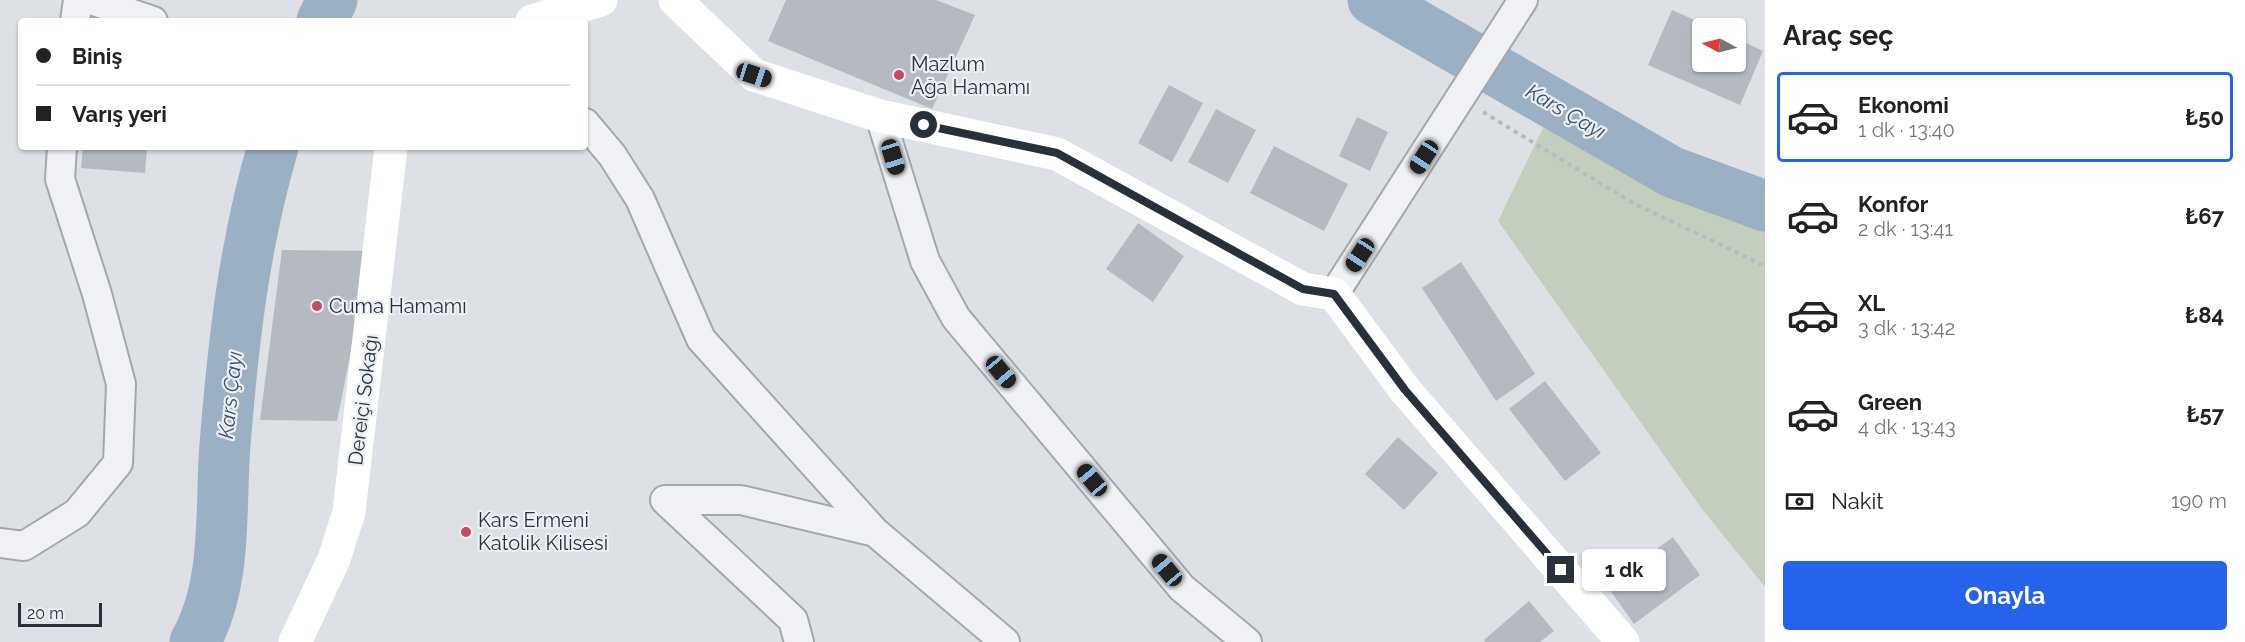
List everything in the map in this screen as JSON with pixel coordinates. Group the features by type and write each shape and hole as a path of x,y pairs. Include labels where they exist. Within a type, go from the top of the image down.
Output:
{"street":[{"path":"75,18 78,0"},
{"path":"91,0 144,18"},
{"path":"542,18 601,0"},
{"path":"675,0 754,75 880,116 1057,153 1303,289 1334,294 1405,390 1623,642"},
{"path":"1334,294 1462,99 1523,0"},
{"path":"880,116 925,261 956,318 1182,588 1247,642"},
{"path":"588,127 612,155 640,199 702,339 875,532 1005,642"},
{"path":"0,543 24,546 77,513 118,463 121,384 97,294 60,179 63,150"},
{"name":"Dereiçi Sokağı","path":"296,642 334,559 349,512 391,150"},
{"path":"799,642 793,620 665,500 741,500 875,532"}],"path":[{"path":"1462,99 1633,203 1765,266"}],"green space":[{"path":"1544,126 1673,198 1765,230 1765,587 1702,509 1498,221"}],"building":[{"name":"Mazlum Ağa Hamamı","path":"786,0 936,0 975,15 932,109 768,41"},
{"path":"1672,10 1692,19 1692,72 1746,72 1746,43 1763,51 1740,105 1648,65"},
{"path":"1169,85 1203,103 1172,162 1138,143"},
{"path":"1216,109 1256,130 1228,183 1188,162"},
{"path":"1357,117 1388,132 1370,171 1339,156"},
{"path":"1274,146 1348,184 1324,231 1250,193"},
{"path":"83,150 147,150 145,173 81,168"},
{"path":"1138,223 1184,256 1153,302 1106,269"},
{"name":"Cuma Hamamı","path":"282,250 371,251 337,421 260,420"},
{"path":"1461,262 1535,374 1496,401 1422,288"},
{"path":"1545,381 1601,453 1565,481 1509,409"},
{"path":"1398,437 1438,473 1404,510 1365,474"},
{"path":"1673,537 1700,575 1634,624 1607,586"},
{"path":"1529,601 1554,631 1540,642 1485,642 1484,640"}],"waterway":[{"name":"Kars Çayı","path":"323,18 332,0"},
{"name":"Kars Çayı","path":"1373,0 1672,172 1765,206"},
{"name":"Kars Çayı","path":"195,642 206,619 218,571 225,445 236,332 254,221 272,150"}],"place":[{"name":"Mazlum Ağa Hamamı","path":"899,75"},
{"name":"Cuma Hamamı","path":"317,306"},
{"name":"Kars Ermeni Katolik Kilisesi","path":"466,532"}],"route":[{"path":"924,125 1057,153 1303,289 1334,294 1405,390 1561,570"}]}
